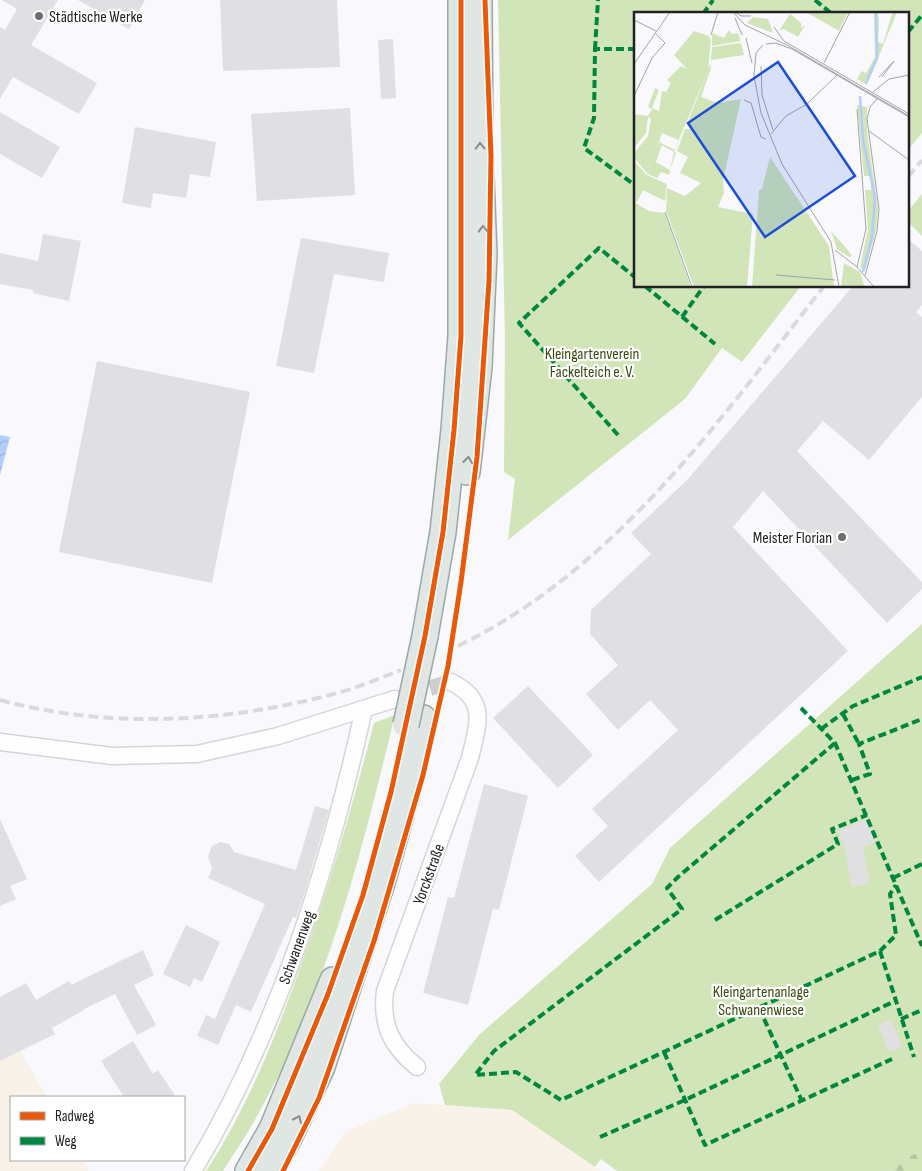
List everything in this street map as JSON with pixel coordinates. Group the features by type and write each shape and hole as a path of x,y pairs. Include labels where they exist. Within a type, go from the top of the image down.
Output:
{"main road":[{"path":"433,633 461,336 460,0"},
{"path":"270,1171 289,1138 322,1067 382,883 401,815 415,722 433,633 455,560 479,367 484,254 480,151 479,0"},
{"path":"248,1171 272,1129 341,958 363,894 391,792 415,722"}],"street":[{"name":"Yorckstraße","path":"417,1067 401,1054 390,1036 383,1012 385,991 470,758 478,724 479,713 474,701 463,688 450,682"},
{"path":"0,742 112,756 197,754 278,736 395,699"},
{"name":"Schwanenweg","path":"192,1171 216,1133 246,1074 290,964 336,830 364,709"}],"shaded area":[{"path":"0,1017 46,1096 10,1096 10,1161 83,1161 89,1171 0,1171"},
{"path":"414,1103 512,1110 601,1171 318,1171 346,1131"}],"green space":[{"name":"Kleingartenverein Fackelteich e. V.","path":"498,0 922,0 922,133 910,148 910,12 634,12 634,288 799,288 742,362 722,348 685,399 508,540 515,479 504,472 505,340"},
{"path":"922,194 922,236 910,224 910,209"},
{"name":"Kleingartenanlage Schwanenwiese","path":"922,624 922,1171 617,1171 601,1159 595,1167 512,1110 445,1105 439,1084 479,1035 652,884 670,848"},
{"path":"395,715 369,818 340,920 323,971 303,1021 282,1069 245,1137 223,1171 206,1171 248,1096 282,1016 332,873 374,723"},
{"path":"915,1154 922,1155 922,1170 891,1171 899,1161"}],"water":[{"path":"0,435 10,437 0,475"}],"building":[{"path":"2,0 58,0 31,45 97,83 79,114 13,77 0,99 0,27 5,30 17,9"},
{"path":"78,0 145,0 129,29"},
{"path":"220,0 337,0 340,67 223,71"},
{"path":"393,39 396,98 381,99 378,40"},
{"path":"350,108 355,195 257,201 251,114"},
{"path":"0,112 60,147 42,178 0,154"},
{"path":"135,127 216,142 210,177 190,174 186,198 153,193 151,208 122,203"},
{"path":"43,234 81,241 69,301 33,293 33,290 0,284 0,253 38,261"},
{"path":"301,238 389,253 384,282 334,274 314,373 276,366"},
{"path":"910,241 922,251 922,305 916,312 922,317 922,397 869,460 823,421 797,451 922,582 922,589 887,623 763,491 733,527 848,651 599,882 575,856 608,826 592,809 678,730 650,700 618,730 586,694 618,665 590,634 591,610 651,554 631,533 688,479 851,288 910,288"},
{"path":"97,361 250,392 212,583 59,552"},
{"path":"528,686 593,755 558,788 493,718"},
{"path":"484,784 528,796 499,910 493,909 468,1005 423,993 448,897 454,898"},
{"path":"315,806 329,810 307,885 296,918 293,917 251,1012 236,1005 218,1045 197,1036 206,1015 215,1019 265,904 208,878 212,869 208,856 212,846 220,842 229,844 234,852 296,870"},
{"path":"0,819 27,879 10,886 16,899 0,906"},
{"path":"866,819 876,842 863,848 870,883 852,887 844,845 838,831"},
{"path":"186,925 220,942 202,982 194,978 190,987 163,974"},
{"path":"143,950 154,975 134,985 156,1025 137,1035 115,994 84,1009 52,1028 55,1034 0,1061 0,997 26,983 36,1000 69,981 71,985"},
{"path":"891,1020 902,1047 889,1052 878,1025"},
{"path":"133,1041 153,1074 158,1070 175,1096 123,1096 101,1061"}],"tunnel":[{"path":"407,695 451,682"}],"railway":[{"path":"910,175 922,160"},
{"path":"458,646 515,614 567,576 616,534 661,488 704,439 822,288"},
{"path":"0,700 41,709 123,719 207,717 248,712 330,695 401,670"}],"marked path":[{"path":"595,49 598,0"},
{"path":"704,12 713,0"},
{"path":"815,0 830,12"},
{"path":"910,30 922,15"},
{"path":"634,49 595,49 594,118 584,148 634,185"},
{"path":"618,435 519,323 599,248 634,276"},
{"path":"647,288 715,344"},
{"path":"682,317 703,288"},
{"path":"821,729 853,706 922,677"},
{"path":"801,708 835,743 922,946"},
{"path":"843,714 859,744"},
{"path":"852,780 870,774 859,744 922,719"},
{"path":"835,743 667,888 682,909 494,1051 475,1075 516,1072 561,1100 880,951 896,935 890,894 896,885"},
{"path":"715,920 838,844 832,829 867,815"},
{"path":"893,878 922,864"},
{"path":"880,951 914,1057"},
{"path":"600,1137 685,1100 895,1001"},
{"path":"759,1008 802,1101"},
{"path":"901,1019 922,1010"},
{"path":"664,1052 705,1145 892,1059"}],"cycle path":[{"path":"248,1171 272,1129 328,994 363,895 391,792 425,636 443,532 454,430 461,336 461,0"},
{"path":"283,1171 319,1098 374,941 423,775 448,666 477,457 489,281 491,156 485,0"}],"place":[{"name":"Städtische Werke","path":"39,16"},
{"name":"Meister Florian","path":"842,537"}]}
